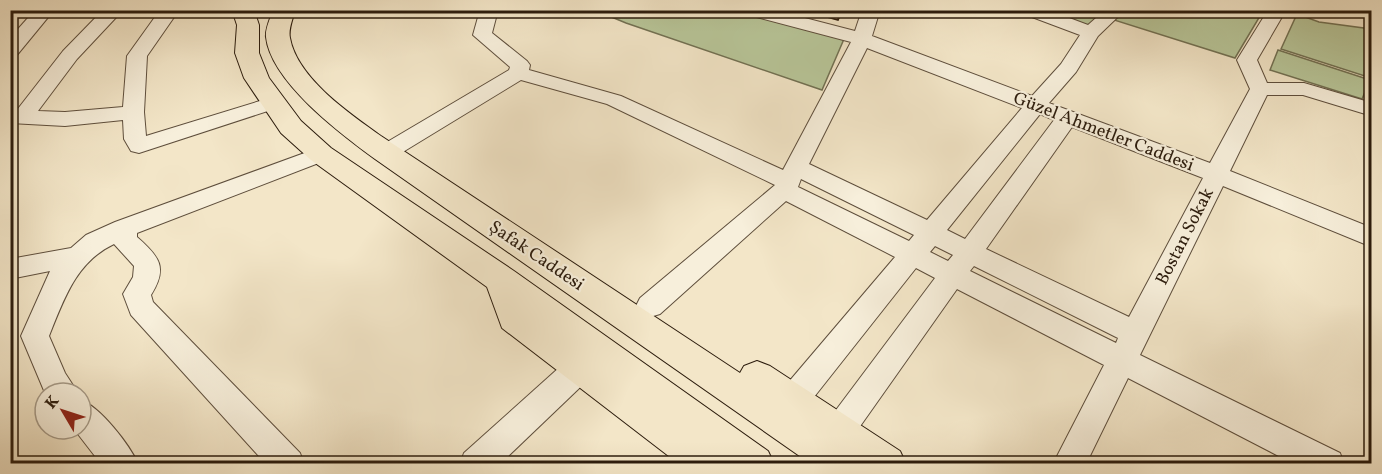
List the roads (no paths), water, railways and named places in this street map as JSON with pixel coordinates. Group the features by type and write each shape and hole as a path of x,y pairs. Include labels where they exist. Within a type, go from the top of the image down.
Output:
{"main road":[{"path":"243,10 248,25 247,53 257,78 291,128 321,154 502,280 754,464"},
{"name":"Şafak Caddesi","path":"284,10 277,36 288,65 323,104 385,153 538,255 842,448"},
{"path":"538,255 569,257 650,306 792,401 842,448 886,464"},
{"path":"502,280 514,318 712,464"}],"street":[{"path":"10,51 45,10"},
{"path":"17,115 114,10"},
{"path":"170,10 137,56 133,112 135,139 140,146 273,103"},
{"path":"385,153 518,73 520,65 482,35 489,10"},
{"name":"Güzel Ahmetler Caddesi","path":"751,10 862,39 1216,174 1371,238"},
{"path":"650,306 789,180 862,39 871,10"},
{"path":"1030,10 1091,33"},
{"path":"792,401 1036,105 1070,69 1091,33 1116,10"},
{"path":"1277,10 1246,60 1260,88 1304,89 1371,110"},
{"path":"518,73 614,100 789,180 931,233 969,251 1328,464"},
{"name":"Bostan Sokak","path":"1069,464 1260,88"},
{"path":"17,115 65,118 133,112"},
{"path":"842,448 952,274 1068,117"},
{"path":"53,381 35,336 58,280 78,256 95,242 124,228 321,154"},
{"path":"789,180 913,255 952,274 1129,346"},
{"path":"124,228 125,241 140,255 149,269 148,279 137,294 141,307 288,464"},
{"path":"10,269 78,256"},
{"path":"476,464 582,366"},
{"path":"93,429 122,464"}]}
